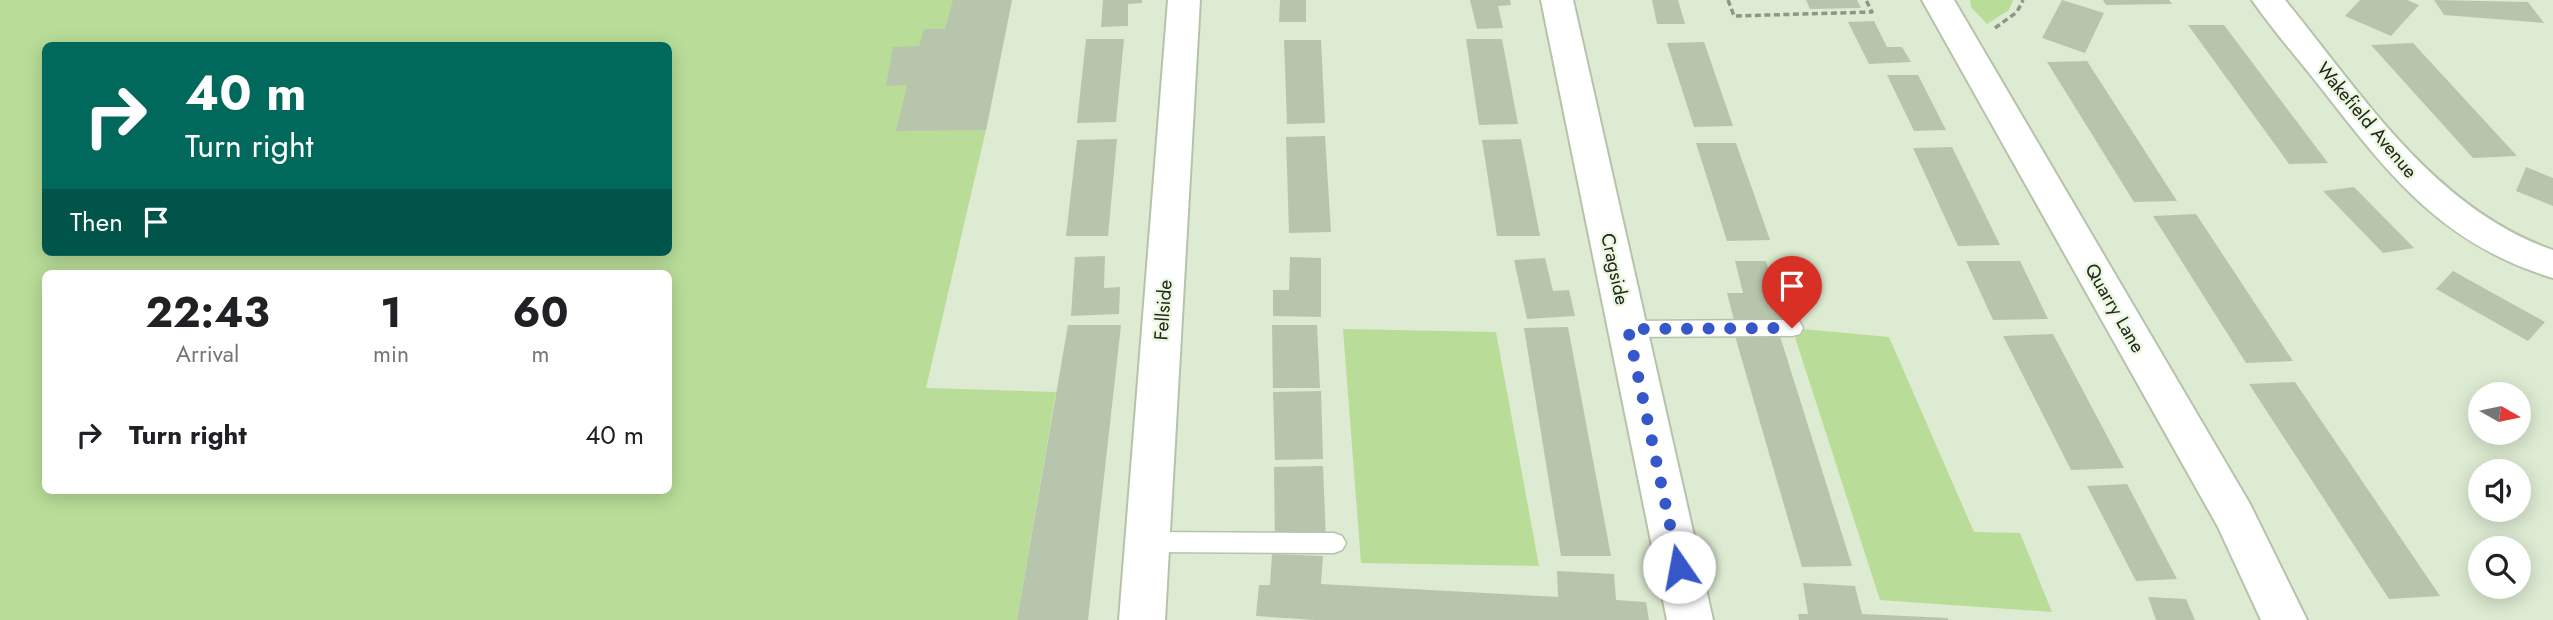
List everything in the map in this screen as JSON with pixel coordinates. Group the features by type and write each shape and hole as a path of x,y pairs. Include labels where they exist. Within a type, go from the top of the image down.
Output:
{"street":[{"name":"Fellside","path":"1142,620 1184,0"},
{"name":"Cragside","path":"1557,0 1690,620"},
{"name":"Quarry Lane","path":"1938,0 2235,517 2284,620"},
{"name":"Wakefield Avenue","path":"2268,0 2399,163 2452,212 2524,254 2553,264"}],"lane":[{"path":"1628,329 1792,328"},
{"path":"1148,542 1334,542"}],"path":[{"path":"1727,0 1734,16 1872,12 1866,0"}],"green space":[{"path":"0,0 1012,0 986,130 926,388 1056,392 1017,620 0,620"},
{"path":"1970,0 2013,0 2009,10 1987,24 1971,7"},
{"path":"1792,328 1889,337 1974,532 2020,533 2052,612 1880,600"},
{"path":"1343,329 1496,332 1539,566 1361,563"}],"building":[{"path":"953,0 1012,0 986,130 896,131 907,85 886,86 893,47 919,46 924,29 945,29"},
{"path":"1103,0 1142,0 1142,3 1128,4 1128,26 1101,27"},
{"path":"1280,0 1306,0 1306,22 1279,22"},
{"path":"1470,0 1510,0 1511,5 1498,6 1503,28 1477,29"},
{"path":"1652,0 1678,0 1685,24 1657,24"},
{"path":"1806,0 1857,0 1861,8 1810,9"},
{"path":"2062,0 2104,13 2085,53 2042,38"},
{"path":"2103,0 2169,0 2172,4 2106,5"},
{"path":"2360,0 2407,0 2419,5 2391,36 2345,16"},
{"path":"2434,0 2528,2 2544,23 2444,15"},
{"path":"1874,21 1887,47 1902,47 1911,62 1869,64 1848,22"},
{"path":"2188,25 2224,25 2328,163 2289,164"},
{"path":"1086,39 1124,39 1116,122 1077,123"},
{"path":"1466,39 1502,39 1518,124 1479,125"},
{"path":"1284,40 1321,40 1325,123 1287,124"},
{"path":"1704,42 1733,126 1694,127 1667,43"},
{"path":"2413,43 2517,156 2473,158 2371,45"},
{"path":"2087,61 2177,201 2134,202 2047,62"},
{"path":"1887,75 1918,75 1946,130 1914,131"},
{"path":"1325,136 1331,232 1289,233 1286,137"},
{"path":"1117,139 1108,236 1066,236 1077,140"},
{"path":"1521,139 1540,236 1497,236 1482,140"},
{"path":"1696,143 1736,143 1770,240 1727,241"},
{"path":"1952,147 2000,245 1958,246 1913,148"},
{"path":"2526,167 2553,178 2553,206 2516,191"},
{"path":"2354,187 2414,248 2383,253 2323,191"},
{"path":"2196,214 2293,361 2246,363 2153,216"},
{"path":"1105,256 1104,288 1120,287 1119,314 1071,316 1075,257"},
{"path":"1290,257 1321,258 1321,317 1273,316 1273,290 1289,290"},
{"path":"1545,258 1553,291 1569,290 1575,316 1527,319 1514,260"},
{"path":"1735,261 1766,261 1783,320 1734,320 1727,293 1743,293"},
{"path":"1966,261 2020,261 2048,319 1993,320"},
{"path":"2453,271 2545,322 2528,341 2436,289"},
{"path":"1068,325 1121,325 1088,620 1017,620"},
{"path":"1272,325 1317,325 1320,388 1273,388"},
{"path":"1568,327 1611,556 1561,556 1524,328"},
{"path":"2053,334 2124,468 2071,470 2003,336"},
{"path":"1735,336 1780,336 1852,566 1802,567"},
{"path":"2295,382 2440,596 2389,599 2249,384"},
{"path":"1321,391 1323,459 1275,460 1273,392"},
{"path":"1323,466 1326,541 1275,542 1274,467"},
{"path":"2127,484 2177,579 2136,581 2087,486"},
{"path":"1272,554 1323,556 1321,584 1558,597 1557,571 1614,574 1616,600 1646,602 1649,620 1314,620 1256,616 1259,585 1270,585"},
{"path":"1803,583 1855,586 1862,614 1948,620 1799,620 1798,614 1808,614"},
{"path":"2148,597 2186,599 2195,620 2156,620"}],"route":[{"path":"1679,567 1628,329 1792,328"}]}
